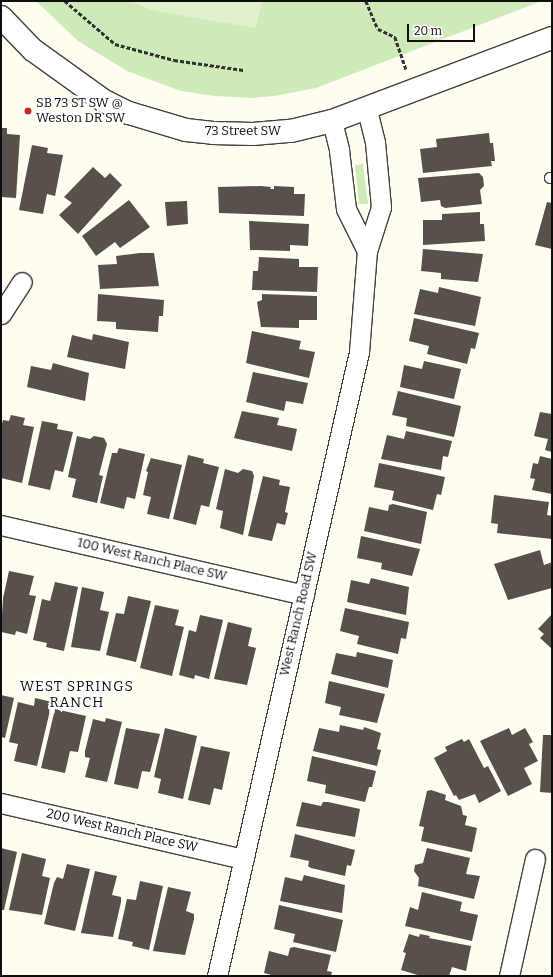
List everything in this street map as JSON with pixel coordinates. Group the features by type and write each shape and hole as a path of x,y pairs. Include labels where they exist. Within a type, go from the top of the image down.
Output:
{"street":[{"name":"73 Street SW","path":"1,17 33,50 64,75 104,102 154,121 186,130 253,134 291,131 368,110 552,38"},
{"name":"West Ranch Road SW","path":"217,976 356,367 365,302 367,251 381,207 375,142 368,110"},
{"name":"West Ranch Road SW","path":"332,121 339,150 346,209 367,251"},
{"path":"1,314 22,282"},
{"name":"100 West Ranch Place SW","path":"1,525 304,595"},
{"name":"200 West Ranch Place SW","path":"1,803 244,859"},
{"path":"509,976 535,858"}],"path":[{"path":"65,1 115,44 174,60 243,70"},
{"path":"366,1 378,29 395,37 413,92"}],"green space":[{"path":"36,1 542,1 316,88 274,96 252,98 215,96 181,91 127,71 78,41"},
{"path":"129,1 262,1 256,28 155,11"},
{"path":"363,164 368,204 359,204 355,165"}],"building":[{"path":"1,128 7,128 7,134 20,135 16,198 1,197"},
{"path":"489,133 490,143 493,143 495,161 491,161 492,166 423,173 420,149 437,147 436,139"},
{"path":"32,145 48,148 47,153 63,155 55,196 47,194 43,214 19,210"},
{"path":"93,167 105,178 110,173 122,185 78,234 59,215 72,203 64,197"},
{"path":"479,173 483,177 484,186 480,190 482,204 445,208 441,206 440,200 421,202 418,178"},
{"path":"274,186 294,187 294,194 305,194 304,216 219,213 218,187 271,187 270,189 274,189"},
{"path":"129,200 150,227 120,248 115,242 96,256 82,236"},
{"path":"187,201 188,224 167,226 165,202"},
{"path":"547,202 552,203 552,249 535,245"},
{"path":"480,212 480,224 484,224 485,241 423,245 423,220 442,220 442,214"},
{"path":"249,221 309,224 308,246 290,245 290,251 250,250"},
{"path":"423,249 483,254 478,282 441,279 441,273 421,271"},
{"path":"154,253 159,286 100,289 98,265 117,264 116,256"},
{"path":"259,257 299,259 299,267 318,267 317,292 252,290 253,271 258,271"},
{"path":"439,287 481,297 475,326 414,314 420,289 438,293"},
{"path":"98,294 164,300 163,316 159,316 158,332 116,329 116,322 97,321"},
{"path":"262,294 317,296 317,320 299,320 299,328 261,327 257,302 262,300"},
{"path":"414,318 479,333 475,349 471,348 467,364 427,354 429,346 409,341"},
{"path":"252,331 301,341 299,349 315,352 309,378 246,363"},
{"path":"93,334 129,342 125,369 67,357 72,335 92,340"},
{"path":"424,361 461,369 454,399 400,387 404,365 422,369"},
{"path":"53,363 89,373 85,401 27,387 31,366 51,370"},
{"path":"253,372 308,383 303,404 286,401 284,411 246,402"},
{"path":"398,391 461,406 454,437 406,426 407,418 392,415"},
{"path":"242,411 279,418 277,425 297,429 292,451 234,438"},
{"path":"540,412 552,414 552,452 545,450 548,439 534,436"},
{"path":"11,415 25,418 23,425 34,427 22,483 1,478 1,427 3,420 9,421"},
{"path":"42,421 58,424 57,429 73,432 63,472 55,470 50,490 28,485"},
{"path":"406,431 452,441 448,457 443,456 441,470 381,459 387,435 404,439"},
{"path":"77,436 90,439 94,436 104,438 107,444 99,475 103,476 97,503 72,497 76,479 68,477"},
{"path":"119,448 145,454 135,499 127,497 124,509 100,503 112,453 117,453"},
{"path":"188,455 204,459 203,463 219,467 209,507 201,505 196,525 173,519"},
{"path":"540,456 552,459 552,494 532,490 535,479 530,478 533,463 538,464"},
{"path":"151,458 182,465 169,519 147,514 151,497 143,495 148,472 146,471"},
{"path":"379,463 445,477 441,495 437,494 433,510 392,500 394,491 374,487"},
{"path":"225,469 238,473 243,469 252,471 254,476 243,535 220,528 223,511 216,509"},
{"path":"263,476 280,480 279,485 290,487 285,512 288,513 285,525 277,523 272,541 248,536"},
{"path":"494,495 549,502 547,515 552,516 552,539 497,533 498,524 491,523"},
{"path":"393,504 427,512 421,544 364,531 369,507 388,511 389,505"},
{"path":"361,536 420,549 412,576 381,569 382,563 357,558"},
{"path":"540,550 544,565 552,562 552,588 508,600 494,564"},
{"path":"9,571 34,576 29,595 36,596 27,634 16,631 15,635 1,632 3,598"},
{"path":"371,578 409,587 406,615 347,602 351,580 369,584"},
{"path":"55,582 78,587 64,651 46,647 47,643 33,640 42,599 50,601"},
{"path":"82,587 104,592 100,610 109,612 100,651 71,647"},
{"path":"128,596 151,601 136,662 106,655 116,613 124,614"},
{"path":"155,605 179,610 175,625 184,627 172,676 140,668"},
{"path":"345,608 409,622 406,639 401,638 398,654 357,644 359,636 340,631"},
{"path":"552,614 551,648 540,638 544,634 538,629"},
{"path":"200,615 223,620 209,679 195,675 194,679 179,675 189,630 196,632"},
{"path":"228,622 252,628 248,646 256,648 247,685 214,679"},
{"path":"357,652 393,660 388,688 331,674 336,653 356,657"},
{"path":"329,681 385,694 377,723 339,715 341,707 325,703"},
{"path":"1,695 14,698 5,738 1,737"},
{"path":"35,698 52,702 37,766 14,761 18,744 9,742 18,702 34,706"},
{"path":"55,709 86,716 78,752 70,751 65,773 41,768"},
{"path":"106,718 122,722 107,782 85,777 90,758 85,757 85,751 93,719 105,722"},
{"path":"340,725 363,730 364,727 381,733 377,749 381,750 377,766 313,751 319,728 339,732"},
{"path":"126,728 160,734 150,772 142,771 138,789 114,784"},
{"path":"165,728 197,736 183,799 158,793 161,779 154,777"},
{"path":"509,728 512,735 525,728 533,742 529,744 538,761 524,768 532,784 508,796 480,741"},
{"path":"543,735 552,735 552,793 540,792"},
{"path":"462,739 464,742 469,739 484,768 488,766 501,791 479,803 475,794 459,800 456,795 454,796 434,758 447,751 445,747"},
{"path":"201,746 230,752 222,790 214,788 210,805 188,800"},
{"path":"312,756 376,771 372,787 369,787 365,802 325,793 326,785 307,781"},
{"path":"431,790 446,795 445,800 461,806 463,815 467,816 465,825 477,828 472,852 421,841 424,827 419,826 427,791"},
{"path":"302,802 321,806 323,802 328,802 360,809 355,837 296,826"},
{"path":"295,834 355,850 351,866 347,865 345,876 311,868 308,866 309,861 290,857"},
{"path":"1,848 17,852 4,910 1,910"},
{"path":"427,848 470,858 466,874 480,876 474,899 418,886 419,878 414,871 415,865 423,863"},
{"path":"22,853 46,859 42,876 50,878 42,915 9,910"},
{"path":"67,864 90,869 75,931 44,924 54,883 57,877 63,879"},
{"path":"95,871 117,876 112,895 121,897 121,902 113,937 81,933"},
{"path":"304,875 345,885 342,913 280,901 285,877 302,881"},
{"path":"140,881 163,886 149,950 132,946 133,942 118,939 127,899 136,900"},
{"path":"168,887 191,892 186,911 194,914 194,919 185,955 153,951"},
{"path":"422,892 462,902 460,911 478,915 472,941 405,926 410,907 418,910"},
{"path":"279,905 343,920 336,952 293,942 295,934 274,929"},
{"path":"409,934 419,937 420,934 430,936 429,938 471,946 466,971 452,967 449,976 421,976 401,970 406,953 403,952"},
{"path":"294,947 331,955 327,971 332,972 331,976 275,976 264,973 269,951 288,956 290,948"}],"place":[{"name":"SB 73 ST SW @ Weston DR SW","path":"28,111"}],"district":[{"name":"WEST SPRINGS RANCH","path":"77,696"}]}
